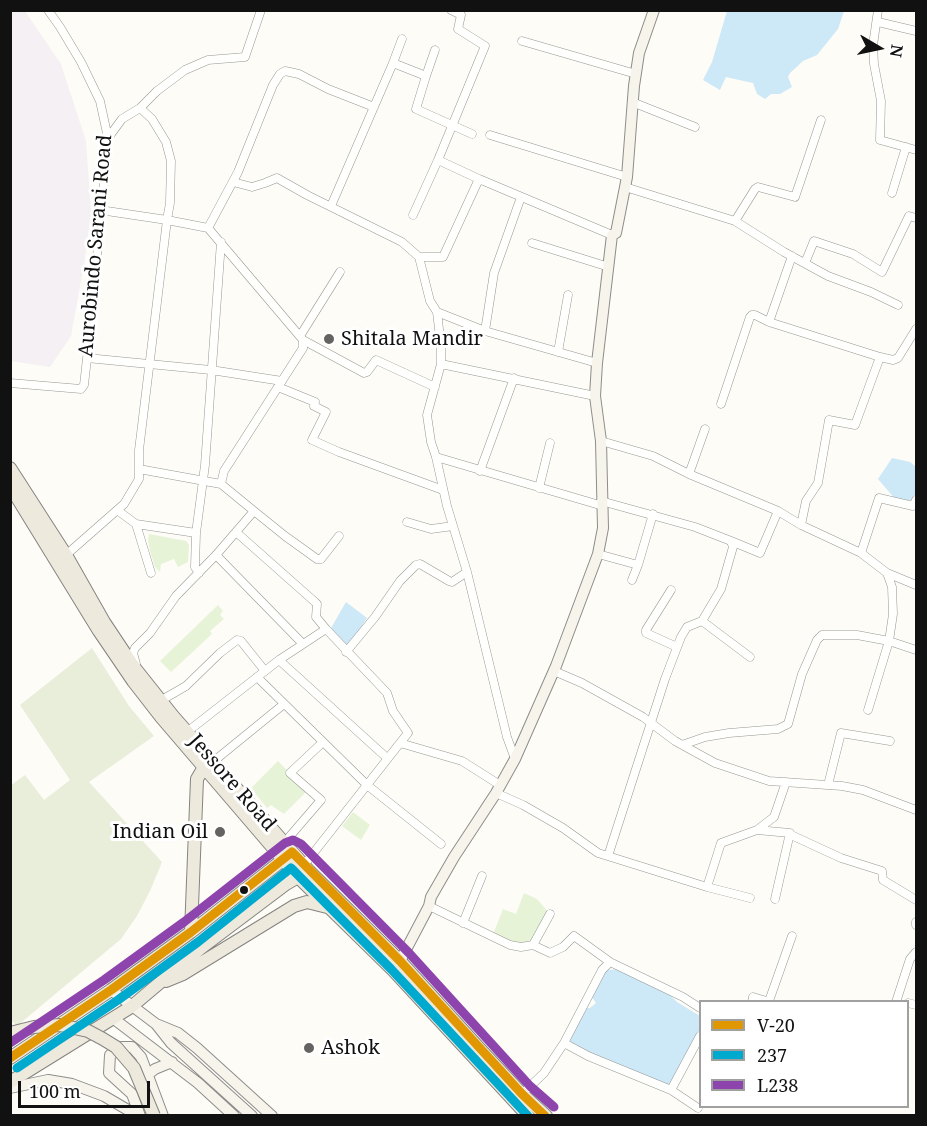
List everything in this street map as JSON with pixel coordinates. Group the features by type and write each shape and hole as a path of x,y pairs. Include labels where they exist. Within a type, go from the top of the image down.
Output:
{"main road":[{"name":"Jessore Road","path":"10,468 66,555 160,717 209,764 304,871"},
{"name":"Jessore Road","path":"10,486 99,631 187,732 209,764"},
{"path":"191,932 197,779 209,764"},
{"path":"10,1058 111,990 191,932 286,852"},
{"path":"304,871 331,909 393,970 528,1116"},
{"path":"304,871 400,961 522,1094 546,1116"},
{"path":"10,1082 131,1007 234,923 304,871"},
{"path":"158,983 183,974 294,906 312,902 331,909"},
{"path":"10,1034 34,1027 60,1025 88,1031 103,1039 116,1047 134,1068 154,1116"}],"street":[{"name":"Aurobindo Sarani Road","path":"10,383 81,389 84,385 87,358 108,138 100,100 48,10"},
{"path":"108,138 122,119 140,108 157,91 185,70 208,60 245,57 261,10"},
{"path":"413,215 485,46 458,29 462,13 451,10"},
{"path":"400,961 454,856 515,759 554,670 598,554 603,528 601,441 595,396 597,363 612,235 616,233 626,182 639,53 654,10"},
{"path":"878,10 874,54 881,101 880,140 916,150"},
{"path":"878,22 916,31"},
{"path":"331,207 402,39"},
{"path":"522,41 636,74"},
{"path":"435,50 416,109 472,134"},
{"path":"393,63 426,76"},
{"path":"208,228 233,182 273,85 280,74 285,71 299,74 328,89 374,107"},
{"path":"633,102 695,127"},
{"path":"66,555 124,504 139,479 139,450 170,203 171,161 166,142 152,119 140,108"},
{"path":"735,221 758,187 795,197 821,120"},
{"path":"490,135 735,221 828,276 871,291 898,305"},
{"path":"892,193 906,147"},
{"path":"438,160 612,235"},
{"path":"233,182 252,187 277,178 402,242 419,257 430,300 437,312 441,364 427,415 430,442 467,572 507,737 515,759"},
{"path":"419,257 443,257 479,179"},
{"path":"485,331 494,273 521,196"},
{"path":"100,210 208,228 249,279 302,338 364,373 376,360 435,387"},
{"path":"805,263 814,241 853,254 882,272 909,216 916,218"},
{"path":"199,573 195,567 196,533 203,482 221,242"},
{"path":"532,243 609,267"},
{"path":"770,322 792,256"},
{"path":"221,484 224,471 303,348 302,338 340,272"},
{"path":"558,352 568,296"},
{"path":"437,312 485,331 597,363"},
{"path":"721,404 752,315 893,360 898,358 916,329"},
{"path":"801,525 806,501 818,483 829,420 855,425 880,357"},
{"path":"87,358 211,370 280,384 315,402 314,406 326,412 312,440 443,490"},
{"path":"441,364 595,396"},
{"path":"480,471 514,378"},
{"path":"688,474 705,429"},
{"path":"601,441 653,456 688,474 778,511 801,525 861,553 886,573 916,585"},
{"path":"538,488 550,443"},
{"path":"436,457 538,488 653,514 760,553 778,511"},
{"path":"139,469 221,484 285,537 317,559 321,559 339,536"},
{"path":"861,553 879,498 913,506 916,500"},
{"path":"117,510 136,524 196,533"},
{"path":"131,670 136,664 133,653 135,648 150,633 176,596 254,511"},
{"path":"632,580 653,514"},
{"path":"407,522 431,529 453,526"},
{"path":"136,524 151,573"},
{"path":"236,532 315,602 316,617 346,652 387,693 393,711 408,734 387,758 304,871"},
{"path":"608,856 677,647 687,627 702,621 721,589 733,547 731,541"},
{"path":"598,554 638,565"},
{"path":"216,555 303,644"},
{"path":"346,652 375,617 400,581 416,565 420,564 452,582 467,572"},
{"path":"868,710 889,641 892,587 886,573"},
{"path":"671,590 646,633 677,647"},
{"path":"702,621 750,657"},
{"path":"187,732 279,660 326,629"},
{"path":"682,745 705,737 778,729 788,724 802,674 819,636 857,635 889,641 916,650"},
{"path":"160,701 186,686 237,640 241,641 265,671"},
{"path":"279,660 387,758"},
{"path":"554,670 610,698 682,745 715,763 770,781 863,790 916,810"},
{"path":"257,677 367,785 441,844"},
{"path":"209,764 284,704"},
{"path":"828,785 841,733 890,741"},
{"path":"286,852 321,800 290,773 323,742"},
{"path":"400,743 462,761 498,789 563,828 598,853 750,898"},
{"path":"707,887 721,843 757,830 774,817 786,782"},
{"path":"757,830 790,833 841,858 882,871 883,880 916,900"},
{"path":"775,899 789,834"},
{"path":"463,923 482,876"},
{"path":"429,906 510,945 521,947 533,945 550,953 563,947 574,936 610,962 683,997 699,1007"},
{"path":"533,945 550,914"},
{"path":"770,1000 792,936"},
{"path":"901,1000 910,959 916,952"},
{"path":"522,1094 544,1072 564,1043 602,970 610,962"},
{"path":"111,990 156,1024 178,1033 272,1116"},
{"path":"752,1000 753,997 766,1000"},
{"path":"114,1019 198,1083 234,1116"},
{"path":"156,1024 171,1043 252,1116"},
{"path":"671,1090 699,1038"},
{"path":"564,1043 588,1056 671,1090 699,1106"},
{"path":"140,1116 132,1094 109,1073 110,1055 122,1047 132,1047 141,1058 163,1116"},
{"path":"147,1075 172,1062"},
{"path":"10,1088 48,1080 72,1084 104,1096 134,1116"}],"shaded area":[{"path":"10,11 25,11 61,64 86,141 91,212 84,265 71,336 50,367 11,361"}],"green space":[{"path":"149,534 186,541 189,545 188,562 178,567 174,559 161,564 160,572 155,567 150,551"},
{"path":"218,605 223,611 220,615 224,619 210,631 212,634 171,672 160,661"},
{"path":"92,648 129,706 154,736 89,782 162,862 137,916 121,939 17,1026 10,1019 10,786 25,775 44,800 70,780 20,705"},
{"path":"278,761 307,791 284,814 271,805 267,808 251,788"},
{"path":"353,812 370,825 361,840 342,826"},
{"path":"524,893 537,899 550,914 533,945 521,947 492,937 503,909 516,914"}],"water":[{"path":"727,10 844,11 838,29 817,55 803,61 790,73 788,77 792,87 780,94 771,94 765,99 757,94 753,83 726,77 720,90 703,80 712,62"},
{"path":"892,458 910,462 916,467 916,492 913,500 896,500 878,479"},
{"path":"346,602 367,618 348,647 331,628"},
{"path":"619,969 669,994 677,1002 699,1015 699,1035 670,1088 574,1046 570,1041 585,1008 590,1008 596,1003 591,996 602,974 608,970"}],"transit line":[{"name":"L238","path":"10,1043 104,980 184,922 285,843 293,840 301,844 409,953 530,1086 554,1107"},
{"name":"V-20","path":"10,1058 111,990 191,932 292,852 400,961 545,1116"},
{"name":"237","path":"17,1068 118,1000 198,942 291,868 391,969 528,1116"}],"place":[{"name":"Shitala Mandir","path":"329,339"},
{"name":"Indian Oil","path":"220,832"},
{"name":"Ashok","path":"309,1048"}]}
